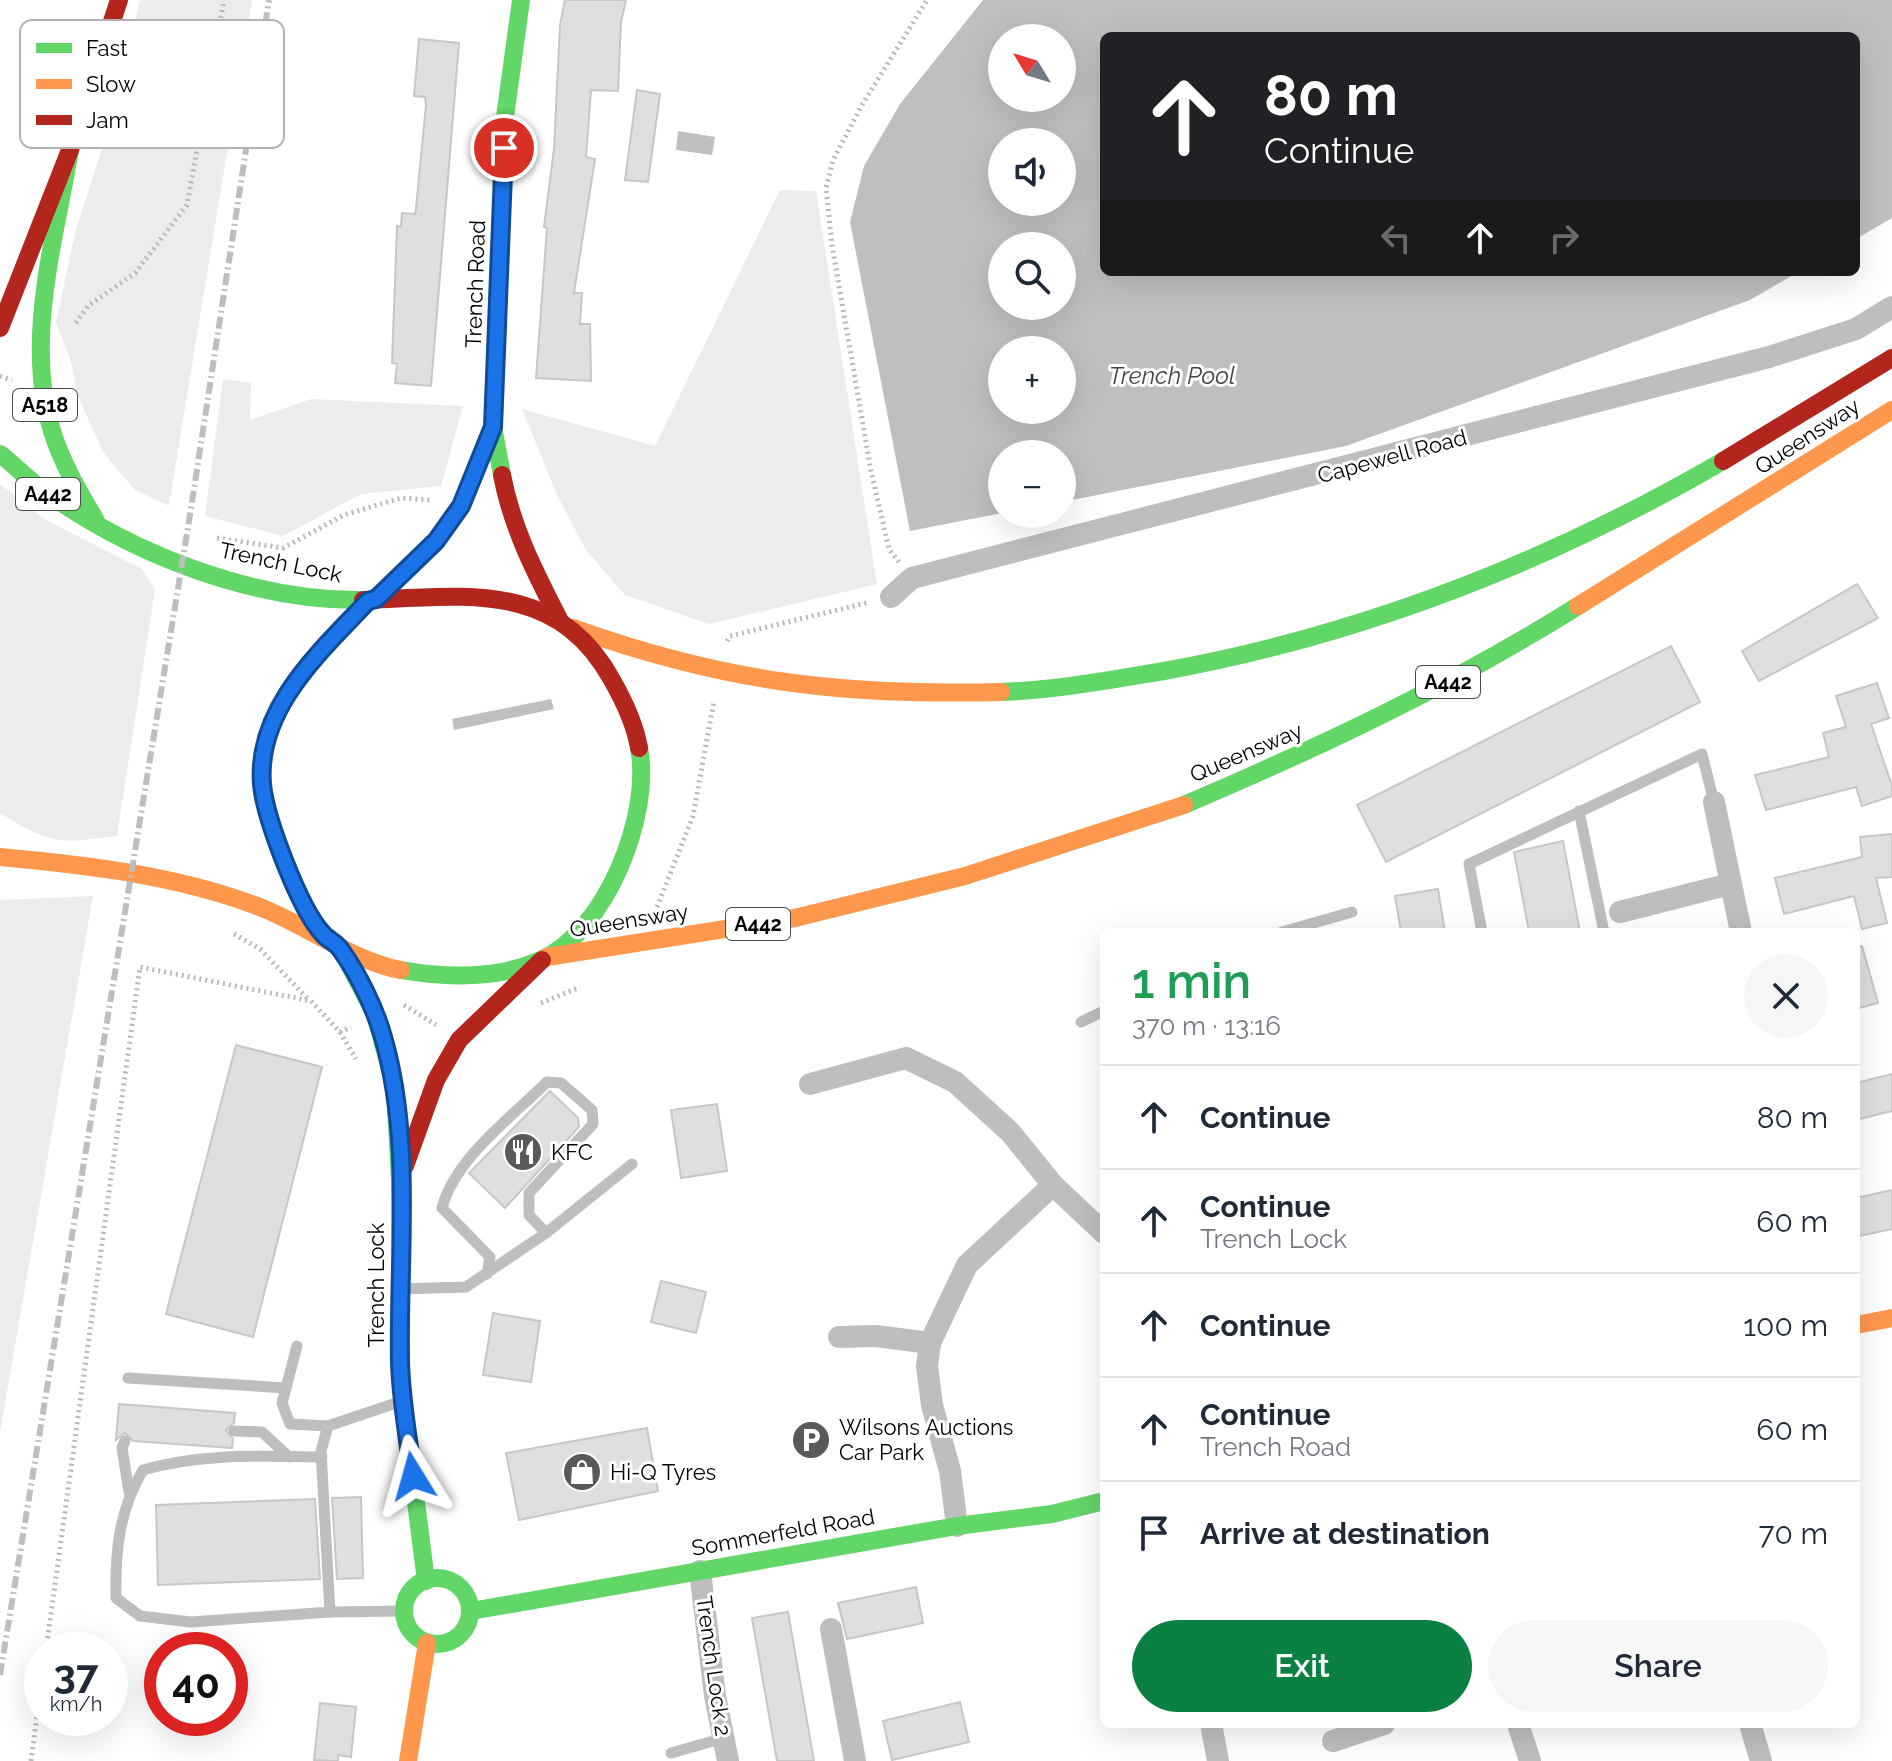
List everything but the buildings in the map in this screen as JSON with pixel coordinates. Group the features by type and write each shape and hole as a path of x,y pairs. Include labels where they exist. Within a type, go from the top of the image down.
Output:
{"main road":[{"name":"A518","path":"112,20 119,0"},
{"name":"Trench Road","path":"493,427 505,117 521,0"},
{"name":"A518","path":"0,328 7,291 70,150"},
{"name":"A518","path":"70,150 39,359 45,409 65,468 100,527"},
{"name":"Queensway","path":"566,624 719,673 893,693 1011,692 1143,676 1302,641 1487,578 1629,512 1813,408 1892,358"},
{"name":"Queensway","path":"544,958 795,918 965,876 1174,809 1324,745 1495,658 1892,410"},
{"path":"372,600 436,541 461,506 493,427"},
{"path":"400,1180 436,1080 459,1040 599,905 620,870 637,821 642,755 629,709 607,672 566,624 525,552 509,510 493,427"},
{"name":"A442","path":"0,454 47,493 100,527"},
{"name":"Trench Lock","path":"100,527 193,568 260,586 328,599 372,600 430,594 474,597 566,624"},
{"path":"13,837 52,862"},
{"name":"Trench Lock","path":"0,857 52,862 168,881 235,898 322,934 340,947 376,964 461,975 544,958"},
{"name":"Trench Lock","path":"340,947 375,1014 395,1087 400,1180 403,1400 426,1581"},
{"path":"1860,1324 1892,1318"},
{"name":"Sommerfeld Road","path":"471,1611 957,1526 1052,1514 1100,1502"},
{"path":"446,1580 456,1584 463,1591 471,1611 464,1631 448,1643 427,1643 411,1631 404,1611 410,1593 426,1581 446,1580"},
{"path":"408,1761 427,1643"}],"street":[{"name":"Capewell Road","path":"891,597 912,578 1769,357 1856,329 1892,307"},
{"path":"1714,802 1740,928"},
{"path":"1620,912 1730,884"},
{"path":"810,1084 906,1058 955,1082 1010,1132 1053,1185 1100,1229"},
{"path":"957,1526 950,1471 932,1405 927,1366 930,1343 967,1265 1053,1185"},
{"path":"839,1337 876,1336 930,1343"},
{"name":"Trench Lock 2","path":"700,1571 728,1761"},
{"path":"831,1629 855,1761"},
{"path":"1212,1728 1218,1761"},
{"path":"1333,1741 1372,1728"},
{"path":"1519,1728 1530,1761"},
{"path":"1751,1728 1761,1761"}],"lane":[{"name":"Trench Lock","path":"322,934 289,872 270,819 262,782 265,757 269,732 284,700 309,664 372,600"},
{"path":"1481,928 1469,864 1702,754 1714,802"},
{"path":"1579,811 1603,928"},
{"path":"1296,928 1352,912"},
{"path":"1081,1022 1100,1013"},
{"path":"487,1274 490,1257 448,1217 442,1208 444,1201 460,1171 547,1082 561,1083 592,1110 593,1124 529,1193 529,1215 546,1233"},
{"path":"401,1289 466,1287 546,1233 632,1164"},
{"path":"297,1346 282,1403 290,1424 328,1426 403,1400"},
{"path":"128,1378 286,1388"},
{"path":"328,1426 322,1457 330,1612"},
{"path":"234,1431 262,1432 289,1457"},
{"path":"125,1441 122,1448 129,1493"},
{"path":"322,1457 170,1462 143,1470 129,1493 115,1549 116,1598 140,1616 191,1622 330,1612 404,1611"},
{"path":"671,1753 724,1738"}],"path":[{"path":"220,20 224,0"},
{"path":"889,549 871,471 832,245 826,188 833,160 862,105 927,0"},
{"path":"72,330 88,306 135,273 187,205 197,148"},
{"path":"207,535 283,548 344,515 401,498 461,506"},
{"path":"730,636 891,597"},
{"path":"649,942 644,914 657,906 693,816 719,673"},
{"path":"226,929 260,949 340,1032 358,1063"},
{"path":"48,1632 140,967 311,1001"},
{"path":"534,1007 591,983"},
{"path":"340,1032 401,1004 459,1040"},
{"path":"31,1761 34,1736"}],"shaded area":[{"path":"140,0 252,0 249,20 135,20"},
{"path":"102,148 228,148 169,506 135,490 103,452 77,394 71,361 56,323 75,233"},
{"path":"780,190 816,191 877,584 709,624 625,595 586,550 557,495 522,409 655,446"},
{"path":"223,379 251,383 250,420 311,399 463,406 441,486 361,494 283,536 205,516"},
{"path":"0,484 44,519 142,569 155,590 117,836 56,839 32,831 0,813"},
{"path":"93,896 0,1432 0,900"}],"water":[{"name":"Trench Pool","path":"983,0 1892,0 1892,218 1860,237 1860,32 1100,32 1100,276 1791,276 1750,300 1346,446 1076,499 1076,440 988,440 988,516 910,531 850,222 864,166 900,104"},
{"path":"678,131 715,137 712,155 676,150"},
{"path":"551,699 554,709 454,730 452,719"}],"railway":[{"path":"266,20 269,0"},
{"path":"0,1675 190,515 246,148"}],"traffic: fast":[{"path":"502,475 493,427 505,117 521,0"},
{"path":"70,150 45,290 41,362 44,397 56,443 95,519"},
{"path":"376,599 436,541 461,506 493,427"},
{"path":"0,454 41,489 82,516 157,555 239,583 280,593 363,600"},
{"path":"1001,692 1063,687 1164,671 1238,656 1382,615 1522,562 1657,498 1723,461"},
{"path":"1184,805 1385,713 1482,662 1578,606"},
{"path":"401,970 454,975 490,974 541,960 564,945 586,924 604,898 631,837 641,775 639,748"},
{"path":"340,947 375,1014 395,1087 400,1180 401,1384 426,1581"},
{"path":"471,1611 957,1526 1052,1514 1100,1502"},
{"path":"437,1578 450,1581 460,1588 467,1598 470,1611 467,1624 460,1634 450,1641 437,1644 424,1641 414,1634 407,1624 404,1611 407,1598 414,1588 424,1581 437,1578"}],"traffic: slow":[{"path":"1578,606 1892,410"},
{"path":"573,628 681,661 784,682 888,691 1001,692"},
{"path":"547,957 795,918 965,876 1184,805"},
{"path":"0,857 97,868 162,879 226,895 275,914 365,959 401,970"},
{"path":"1860,1324 1892,1318"},
{"path":"408,1761 427,1643"}],"traffic: jam":[{"path":"112,20 119,0"},
{"path":"0,328 71,148"},
{"path":"1723,461 1892,358"},
{"path":"502,475 518,531 559,619"},
{"path":"363,600 471,597 535,609 563,624 589,647 612,680 635,730 639,748"},
{"path":"405,1166 436,1080 459,1040 542,960"}],"place":[{"name":"KFC","path":"523,1152"},
{"name":"Wilsons Auctions Car Park","path":"811,1440"},
{"name":"Hi-Q Tyres","path":"582,1472"}],"route":[{"path":"413,1476 400,1363 400,1180 395,1087 375,1014 340,947 322,934 289,872 270,819 262,782 269,732 284,700 309,664 368,601 376,599 436,541 461,506 493,427 504,148"}]}
